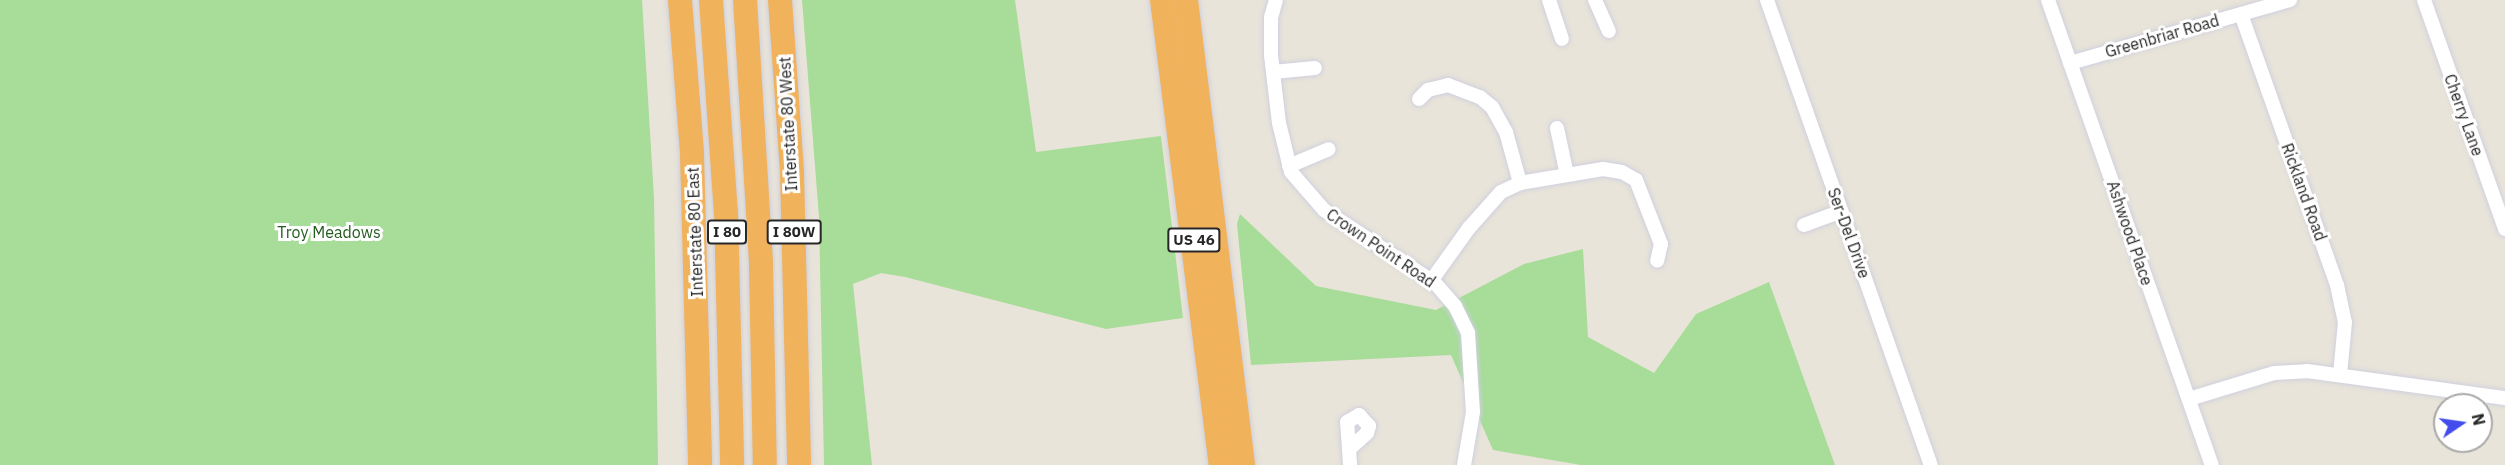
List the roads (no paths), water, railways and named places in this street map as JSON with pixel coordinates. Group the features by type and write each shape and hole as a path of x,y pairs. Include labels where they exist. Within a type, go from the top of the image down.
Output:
{"highway":[{"name":"Interstate 80 East","path":"680,0 692,154 700,465"},
{"name":"I 80","path":"711,0 726,212 732,465"},
{"name":"I 80","path":"745,0 759,194 765,465"},
{"name":"Interstate 80 West","path":"780,0 792,173 799,465"},
{"name":"US 46","path":"1162,0 1221,465"},
{"name":"US 46","path":"1186,0 1243,465"}],"street":[{"name":"Crown Point Road","path":"1276,0 1270,36 1273,72 1289,166 1298,182 1324,210 1431,280 1455,306 1471,348 1473,412 1464,465"},
{"path":"1549,0 1562,39"},
{"path":"1595,0 1609,31"},
{"name":"Ser-Del Drive","path":"1767,0 1931,465"},
{"name":"Ashwood Place","path":"2048,0 2212,465"},
{"name":"Greenbriar Road","path":"2070,63 2290,0"},
{"name":"Cherry Lane","path":"2424,0 2505,230"},
{"name":"Rickland Road","path":"2241,14 2337,285 2345,322 2340,375"},
{"path":"1273,72 1315,68"},
{"path":"1419,99 1428,90 1448,85 1480,97 1492,107 1506,132 1520,183"},
{"path":"1557,128 1567,175"},
{"path":"1289,166 1329,149"},
{"path":"1431,280 1469,228 1502,192 1520,183 1604,169 1622,171 1636,180 1661,244 1657,261"},
{"path":"1804,225 1842,211"},
{"path":"2189,399 2274,373 2340,375 2505,398"},
{"path":"1348,449 1350,465"}],"park label":[{"name":"Troy Meadows","path":"329,232"}]}
